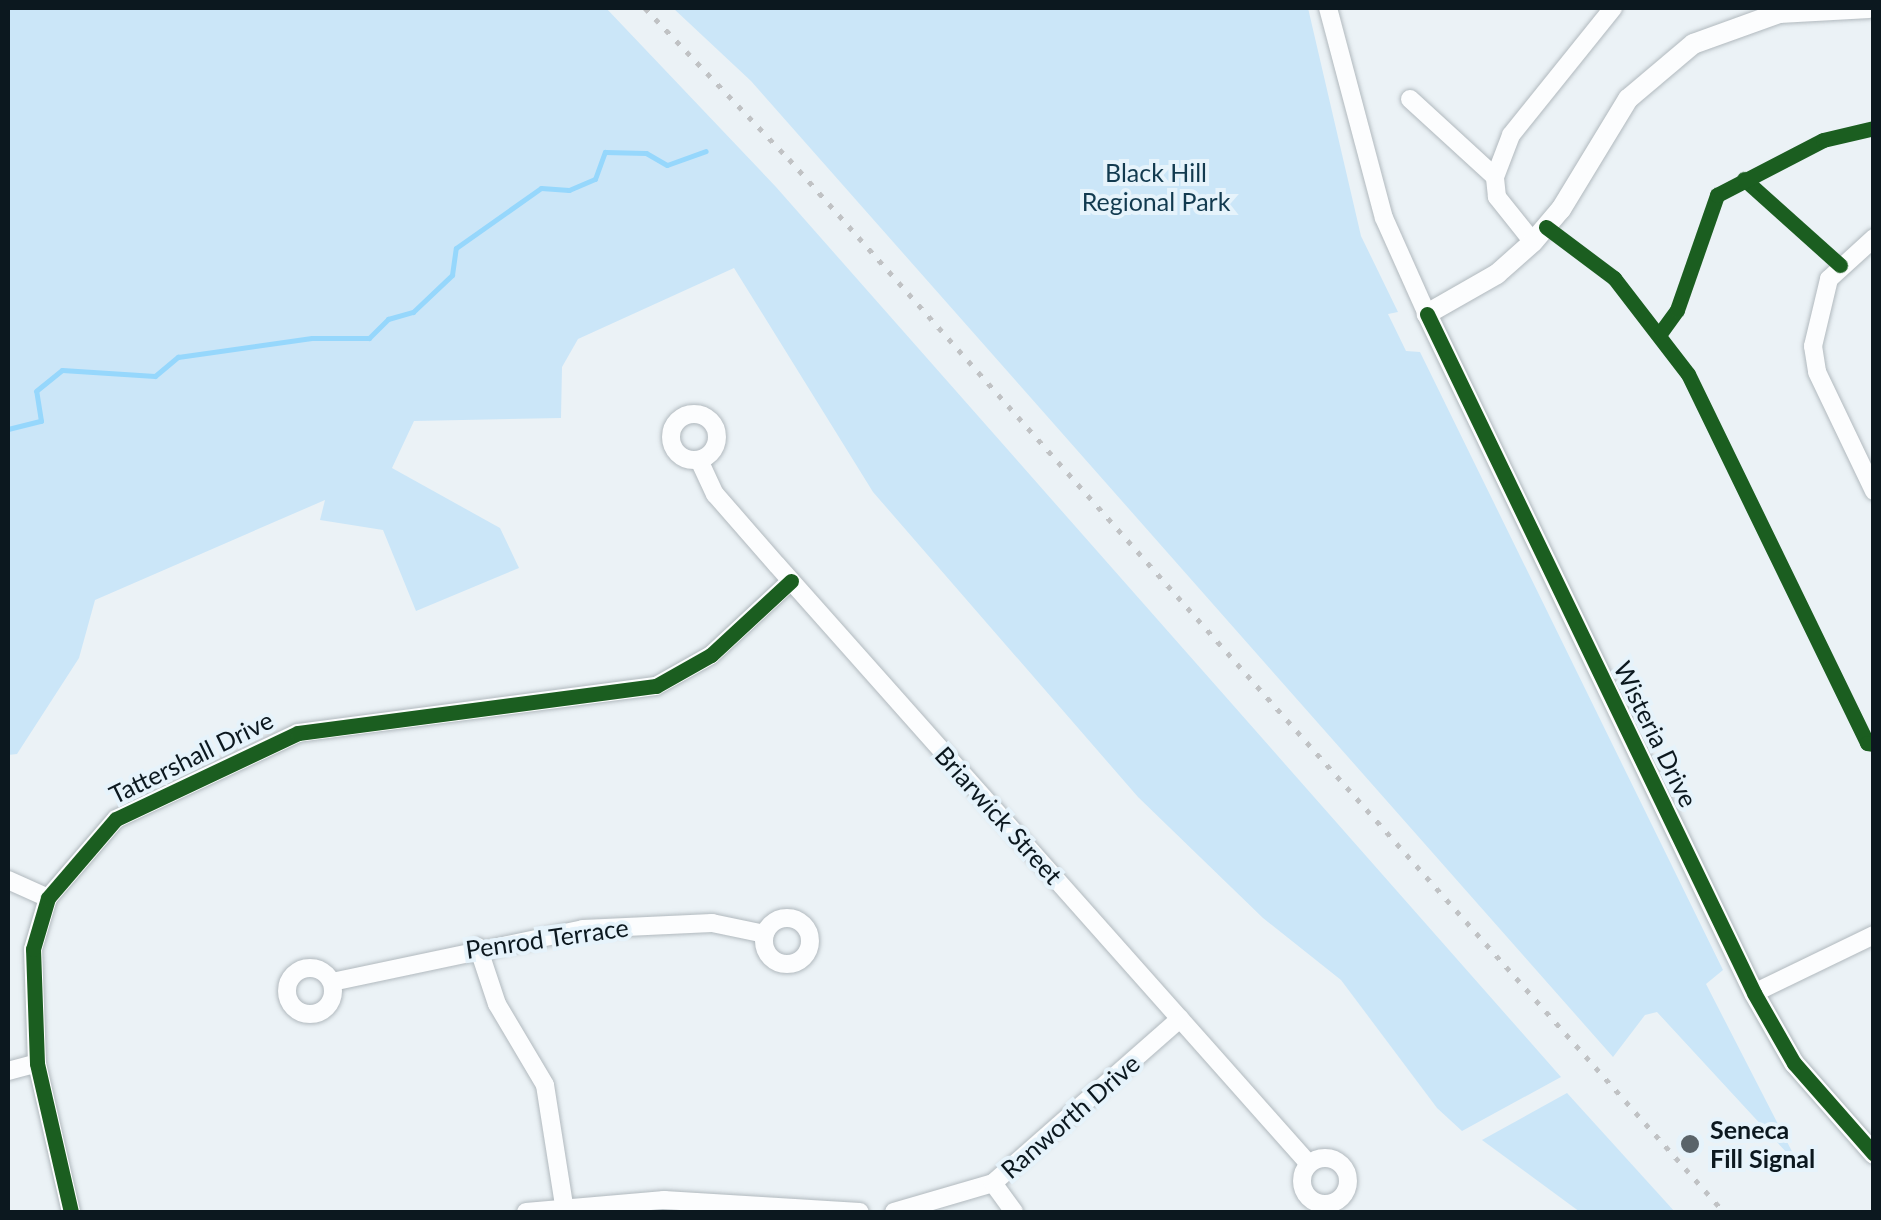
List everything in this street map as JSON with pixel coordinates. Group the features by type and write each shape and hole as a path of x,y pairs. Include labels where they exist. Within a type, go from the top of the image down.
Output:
{"street":[{"name":"Wisteria Drive","path":"1328,8 1384,218 1426,314 1754,994 1822,1100 1874,1154"},
{"path":"1532,242 1497,197 1495,177 1511,135 1613,8"},
{"path":"1426,314 1497,274 1532,242 1561,209 1628,99 1682,52 1735,24 1779,13 1869,8"},
{"path":"1410,100 1495,177"},
{"path":"1874,238 1830,279 1812,346 1817,372 1874,491"},
{"name":"Briarwick Street","path":"699,460 715,494 1309,1164"},
{"name":"Tattershall Drive","path":"71,1212 37,1064 31,968 48,898 116,819 274,742 324,727 656,686 711,655 792,582"},
{"path":"8,880 48,898"},
{"name":"Penrod Terrace","path":"332,982 478,947 665,923 738,924 765,934"},
{"path":"1754,994 1874,935"},
{"path":"478,947 497,1004 544,1085 564,1205"},
{"name":"Ranworth Drive","path":"894,1212 993,1183 1180,1019"},
{"path":"8,1071 37,1064"},
{"path":"993,1183 1014,1212"},
{"path":"526,1212 564,1205 664,1200 860,1212"}],"green space":[{"path":"8,8 606,8 776,187 1561,1077 1462,1131 1437,1108 1341,980 1263,918 1138,797 873,492 734,268 578,339 562,367 561,418 414,421 392,468 500,528 519,568 416,611 383,530 320,520 325,500 95,600 79,658 17,754 8,755"},
{"name":"Black Hill Regional Park","path":"673,8 1308,8 1361,236 1398,312 1388,314 1406,351 1420,352 1723,970 1706,984 1800,1167 1657,1012 1645,1015 1613,1057 751,81"},
{"path":"1567,1093 1675,1212 1580,1212 1482,1140"}],"waterway":[{"path":"8,429 41,421 36,391 62,370 155,376 178,357 312,338 369,338 388,319 413,312 452,275 456,248 541,188 569,190 595,179 605,152 646,153 667,165 706,151"}],"railway":[{"path":"645,8 789,159 1724,1212"}],"cycle path":[{"path":"1661,332 1677,310 1717,195 1823,140 1874,128"},
{"path":"1744,179 1840,265"},
{"path":"1546,227 1614,278 1688,374 1867,743 1874,744"},
{"path":"1427,314 1754,993 1794,1063 1874,1154"},
{"path":"71,1212 37,1063 33,949 48,898 116,819 298,733 656,686 711,655 791,581"}],"place":[{"name":"Seneca Fill Signal","path":"1690,1144"}]}
